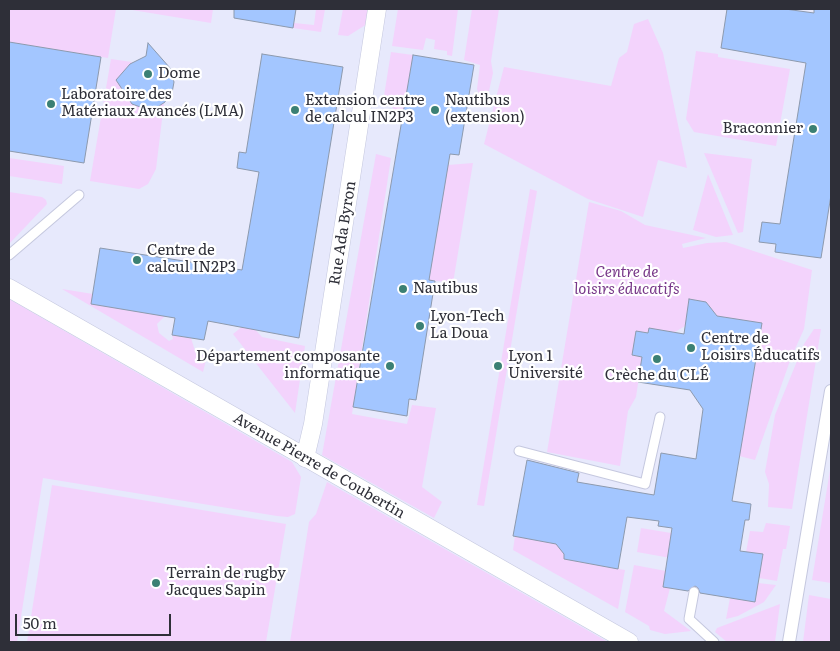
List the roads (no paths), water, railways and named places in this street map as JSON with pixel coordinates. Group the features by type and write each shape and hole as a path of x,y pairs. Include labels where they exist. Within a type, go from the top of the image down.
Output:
{"street":[{"name":"Rue Ada Byron","path":"305,458 313,424 377,9"},
{"name":"Avenue Pierre de Coubertin","path":"9,288 629,642"},
{"path":"789,642 831,390"}],"lane":[{"path":"9,255 79,196"},
{"path":"519,450 645,484 660,417"},
{"path":"694,592 689,619 714,642"}],"place":[{"name":"Dome","path":"148,74"},
{"name":"Laboratoire des Matériaux Avancés (LMA)","path":"51,104"},
{"name":"Extension centre de calcul IN2P3","path":"295,110"},
{"name":"Nautibus (extension)","path":"435,110"},
{"name":"Braconnier","path":"813,129"},
{"name":"Centre de calcul IN2P3","path":"137,260"},
{"name":"Nautibus","path":"403,289"},
{"name":"Lyon-Tech La Doua","path":"420,326"},
{"name":"Centre de Loisirs Éducatifs","path":"691,348"},
{"name":"Crèche du CLÉ","path":"657,359"},
{"name":"Département composante informatique","path":"390,366"},
{"name":"Lyon 1 Université","path":"498,366"},
{"name":"Terrain de rugby Jacques Sapin","path":"156,583"}],"park label":[{"name":"Centre de loisirs éducatifs","path":"627,282"}]}
